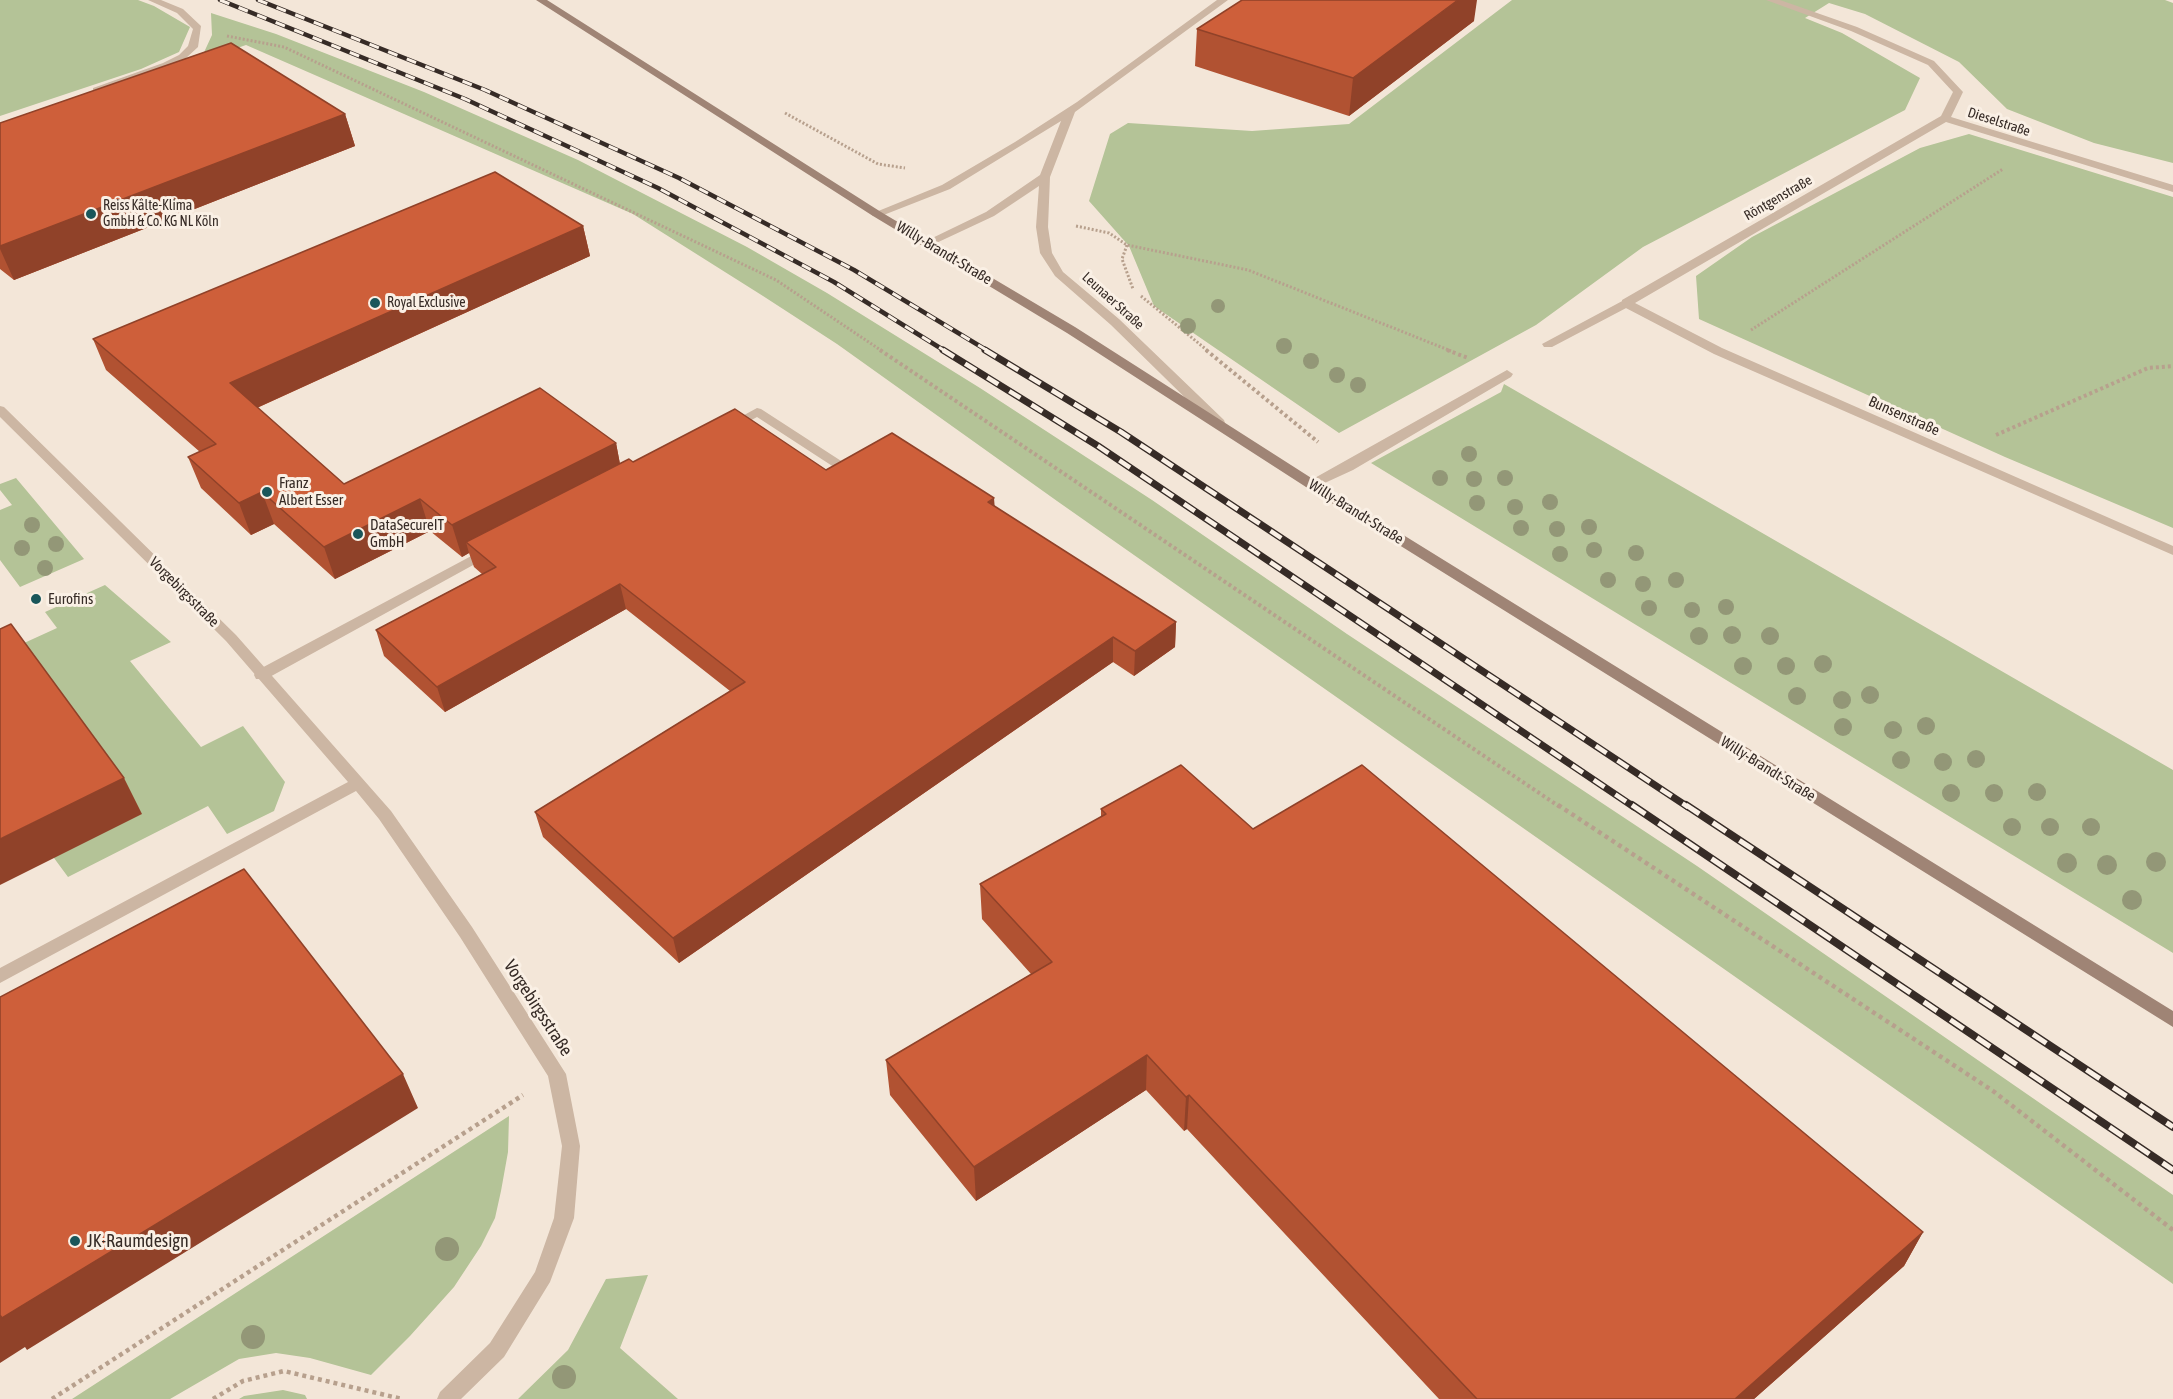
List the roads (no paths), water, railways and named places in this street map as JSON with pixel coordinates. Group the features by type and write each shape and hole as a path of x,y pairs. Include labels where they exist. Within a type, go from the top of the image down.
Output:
{"main road":[{"name":"Willy-Brandt-Straße","path":"541,0 877,214 928,243 1219,423 1311,484 2173,1020"}],"street":[{"path":"88,93 182,57 193,47 198,28 180,11 153,0"},
{"path":"877,214 946,187 1070,112 1223,0"},
{"name":"Dieselstraße","path":"1771,0 1854,29 1931,63 1958,92 1945,118 2173,189"},
{"name":"Leunaer Straße","path":"1070,112 1045,177 1042,227 1046,253 1059,274 1115,322 1219,423"},
{"name":"Röntgenstraße","path":"1548,344 1626,303 1945,118"},
{"path":"928,243 990,214 1045,177"},
{"name":"Bunsenstraße","path":"1626,303 1718,351 2173,551"},
{"path":"1311,484 1348,467 1507,374"},
{"name":"Vorgebirgsstraße","path":"0,410 231,638 385,815 466,932 557,1074 571,1146 564,1218 543,1276 497,1350 447,1399"},
{"path":"715,434 757,412 845,468"},
{"path":"261,675 506,542"},
{"path":"0,976 358,783"}],"railway":[{"path":"220,0 465,99 658,188 834,282 945,351"},
{"path":"258,0 485,90 679,178 854,270 988,351"},
{"path":"943,350 1098,446 1634,807"},
{"path":"985,350 1121,432 1688,807"},
{"path":"1632,805 2173,1170"},
{"path":"1686,805 2173,1127"}],"place":[{"name":"Reiss Kälte-Klima GmbH & Co. KG NL Köln","path":"91,214"},
{"name":"Royal Exclusive","path":"375,303"},
{"name":"Franz Albert Esser","path":"267,492"},
{"name":"DataSecureIT GmbH","path":"358,534"},
{"name":"Eurofins","path":"36,599"},
{"name":"JK-Raumdesign","path":"75,1241"}]}
